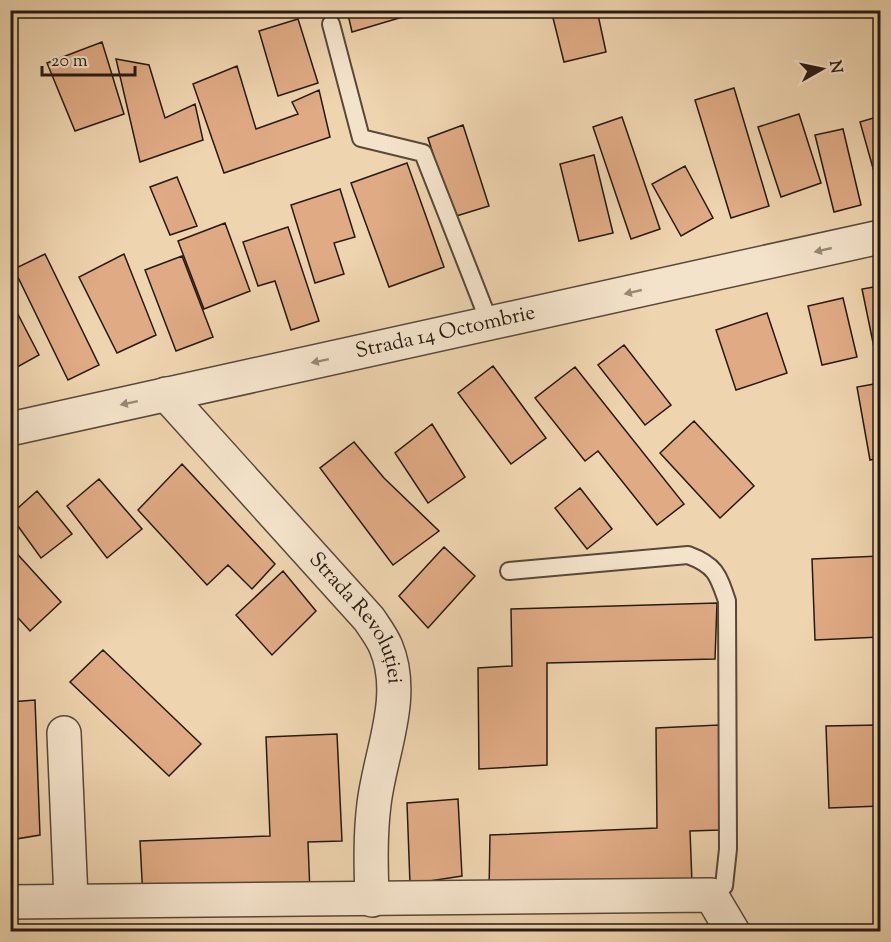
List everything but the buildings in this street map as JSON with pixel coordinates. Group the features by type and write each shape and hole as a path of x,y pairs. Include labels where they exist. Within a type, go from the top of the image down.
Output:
{"street":[{"name":"Strada 14 Octombrie","path":"10,429 880,237"},
{"name":"Strada Revoluției","path":"166,394 369,619 386,645 393,667 395,696 374,803 370,843 372,900"},
{"path":"64,733 71,900"},
{"path":"10,902 711,895 733,932"}],"lane":[{"path":"331,24 361,138 423,153 490,324"},
{"path":"509,571 688,555 707,562 720,578 727,601 728,849 724,886 711,895"}]}
